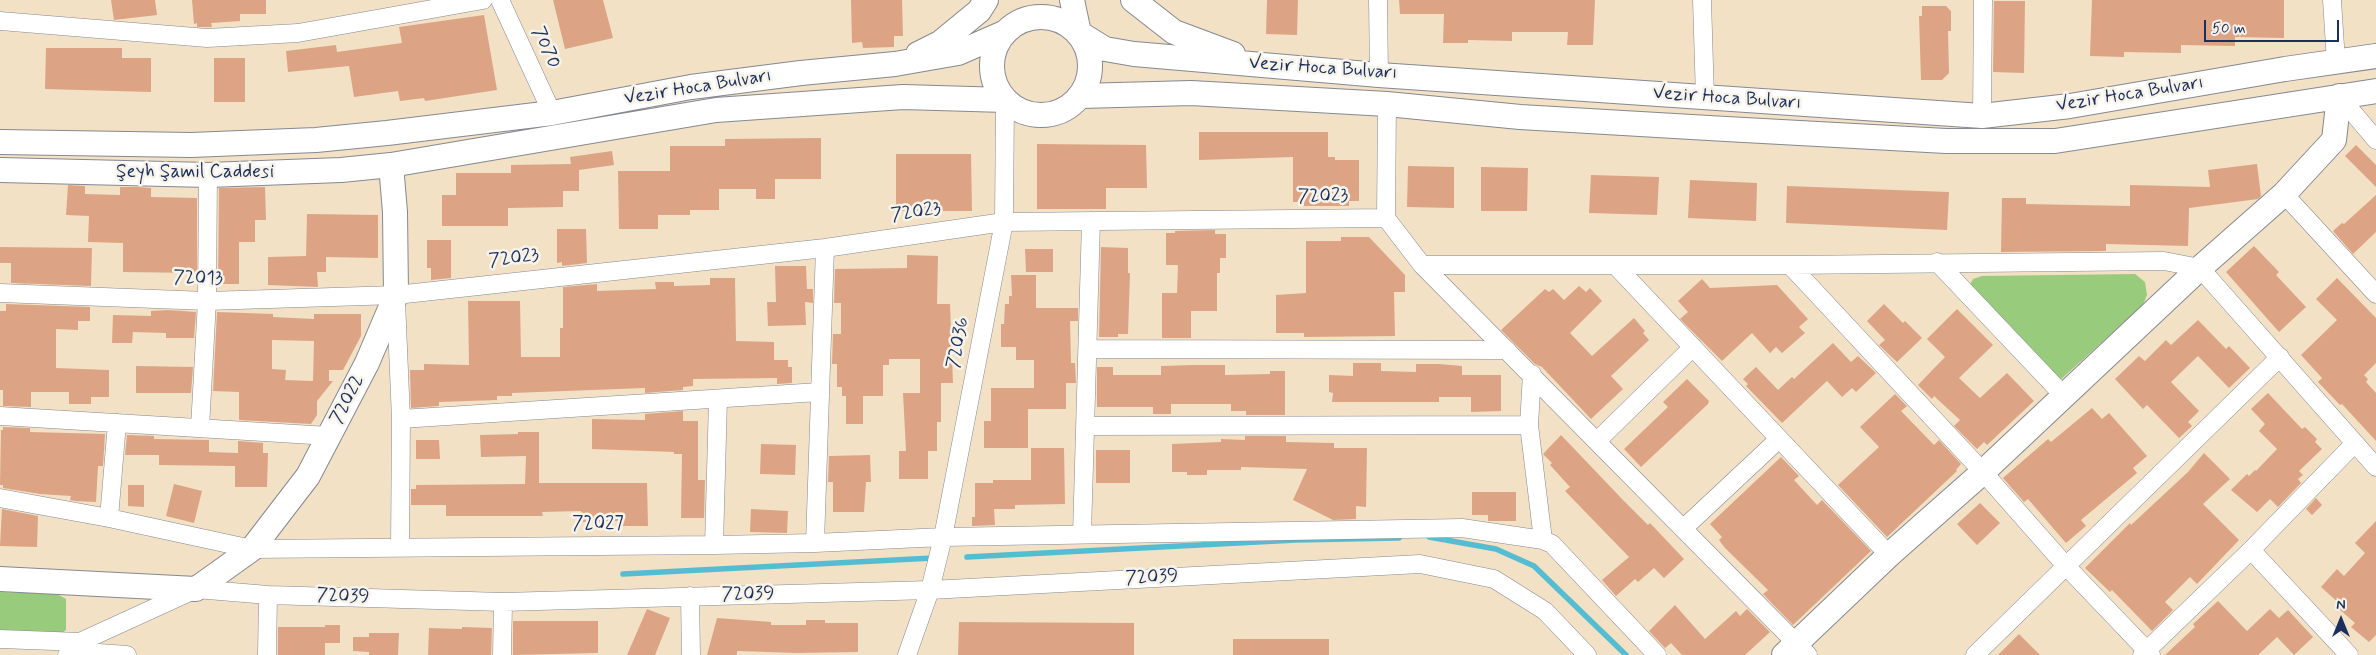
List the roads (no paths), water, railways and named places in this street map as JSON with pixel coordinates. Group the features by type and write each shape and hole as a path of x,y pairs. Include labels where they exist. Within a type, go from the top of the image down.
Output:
{"main road":[{"path":"895,64 940,43 979,11 986,0"},
{"path":"1025,0 1012,27 997,44 992,66 997,88 1005,100 1019,110 1036,115 1053,114 1068,108 1081,96 1089,81 1091,64 1088,48 1079,33 1072,0"},
{"path":"1133,0 1174,32 1268,65"},
{"path":"1012,27 1032,17 1049,17 1065,23 1079,33"},
{"name":"Vezir Hoca Bulvarı","path":"386,133 552,114 691,87 801,72 895,64 958,53 1012,27"},
{"name":"Vezir Hoca Bulvarı","path":"1079,33 1105,49 1134,54 1379,75 1982,116 2070,106 2376,56"},
{"name":"Vezir Hoca Bulvarı","path":"1081,96 1191,93 1387,104 1520,117 1726,129 1946,141 2055,141 2376,91"},
{"path":"1796,651 1889,555 1983,472 2200,268 2284,194 2334,140 2339,96"},
{"name":"Vezir Hoca Bulvarı","path":"390,166 716,110 904,97 1005,100"},
{"name":"Şeyh Şamil Caddesi","path":"0,142 191,146 316,140 386,133"},
{"name":"Şeyh Şamil Caddesi","path":"0,170 208,175 288,173 390,166"},
{"name":"72022","path":"196,589 252,548 308,476 367,363 396,295 395,212 390,166"},
{"name":"72039","path":"0,579 196,589"}],"street":[{"path":"0,22 207,38 298,33 483,0"},
{"name":"7070","path":"500,0 552,114"},
{"path":"1378,0 1379,75"},
{"path":"1702,0 1705,98"},
{"path":"1982,116 1983,0"},
{"path":"2332,0 2336,62"},
{"path":"2339,96 2376,140"},
{"name":"72036","path":"907,655 930,590 943,537 1004,222 1005,100"},
{"path":"1387,104 1386,218 1422,265 1597,441 1796,651"},
{"path":"200,428 207,301 208,175"},
{"path":"2284,194 2376,294"},
{"name":"72023","path":"396,295 824,248 1004,222 1386,218"},
{"path":"1082,534 1091,221"},
{"path":"815,543 824,248"},
{"path":"1422,265 1616,266 2164,261 2200,268 2376,467"},
{"path":"1937,262 2064,396"},
{"path":"1790,265 1983,472 2066,566 2147,653 2354,444"},
{"path":"1616,266 1889,555"},
{"name":"72013","path":"0,293 207,301 396,295"},
{"path":"396,295 401,419 400,547"},
{"path":"1597,441 1693,347"},
{"path":"1088,349 1507,350"},
{"path":"1975,655 2280,357"},
{"path":"1532,374 1529,425 1543,540 1552,544 1657,655"},
{"path":"401,419 819,392"},
{"path":"714,545 718,399"},
{"path":"0,416 329,436"},
{"path":"110,518 117,423"},
{"path":"1086,426 1529,425"},
{"path":"1686,526 1779,439"},
{"name":"72027","path":"0,498 110,518 252,548 714,545 815,543 943,537 1462,528 1543,540"},
{"path":"2251,550 2349,655"},
{"name":"72039","path":"196,589 268,595 503,602 930,590 1420,564 1494,579 1545,611 1587,655"},
{"path":"72,650 196,589"},
{"path":"267,655 268,595"},
{"path":"690,596 691,655"},
{"path":"502,655 503,602"},
{"path":"0,639 72,650 128,655"}],"waterway":[{"path":"1429,537 1496,549 1534,566 1626,655"},
{"path":"967,557 1296,540 1399,538"},
{"path":"623,574 933,558"}]}
